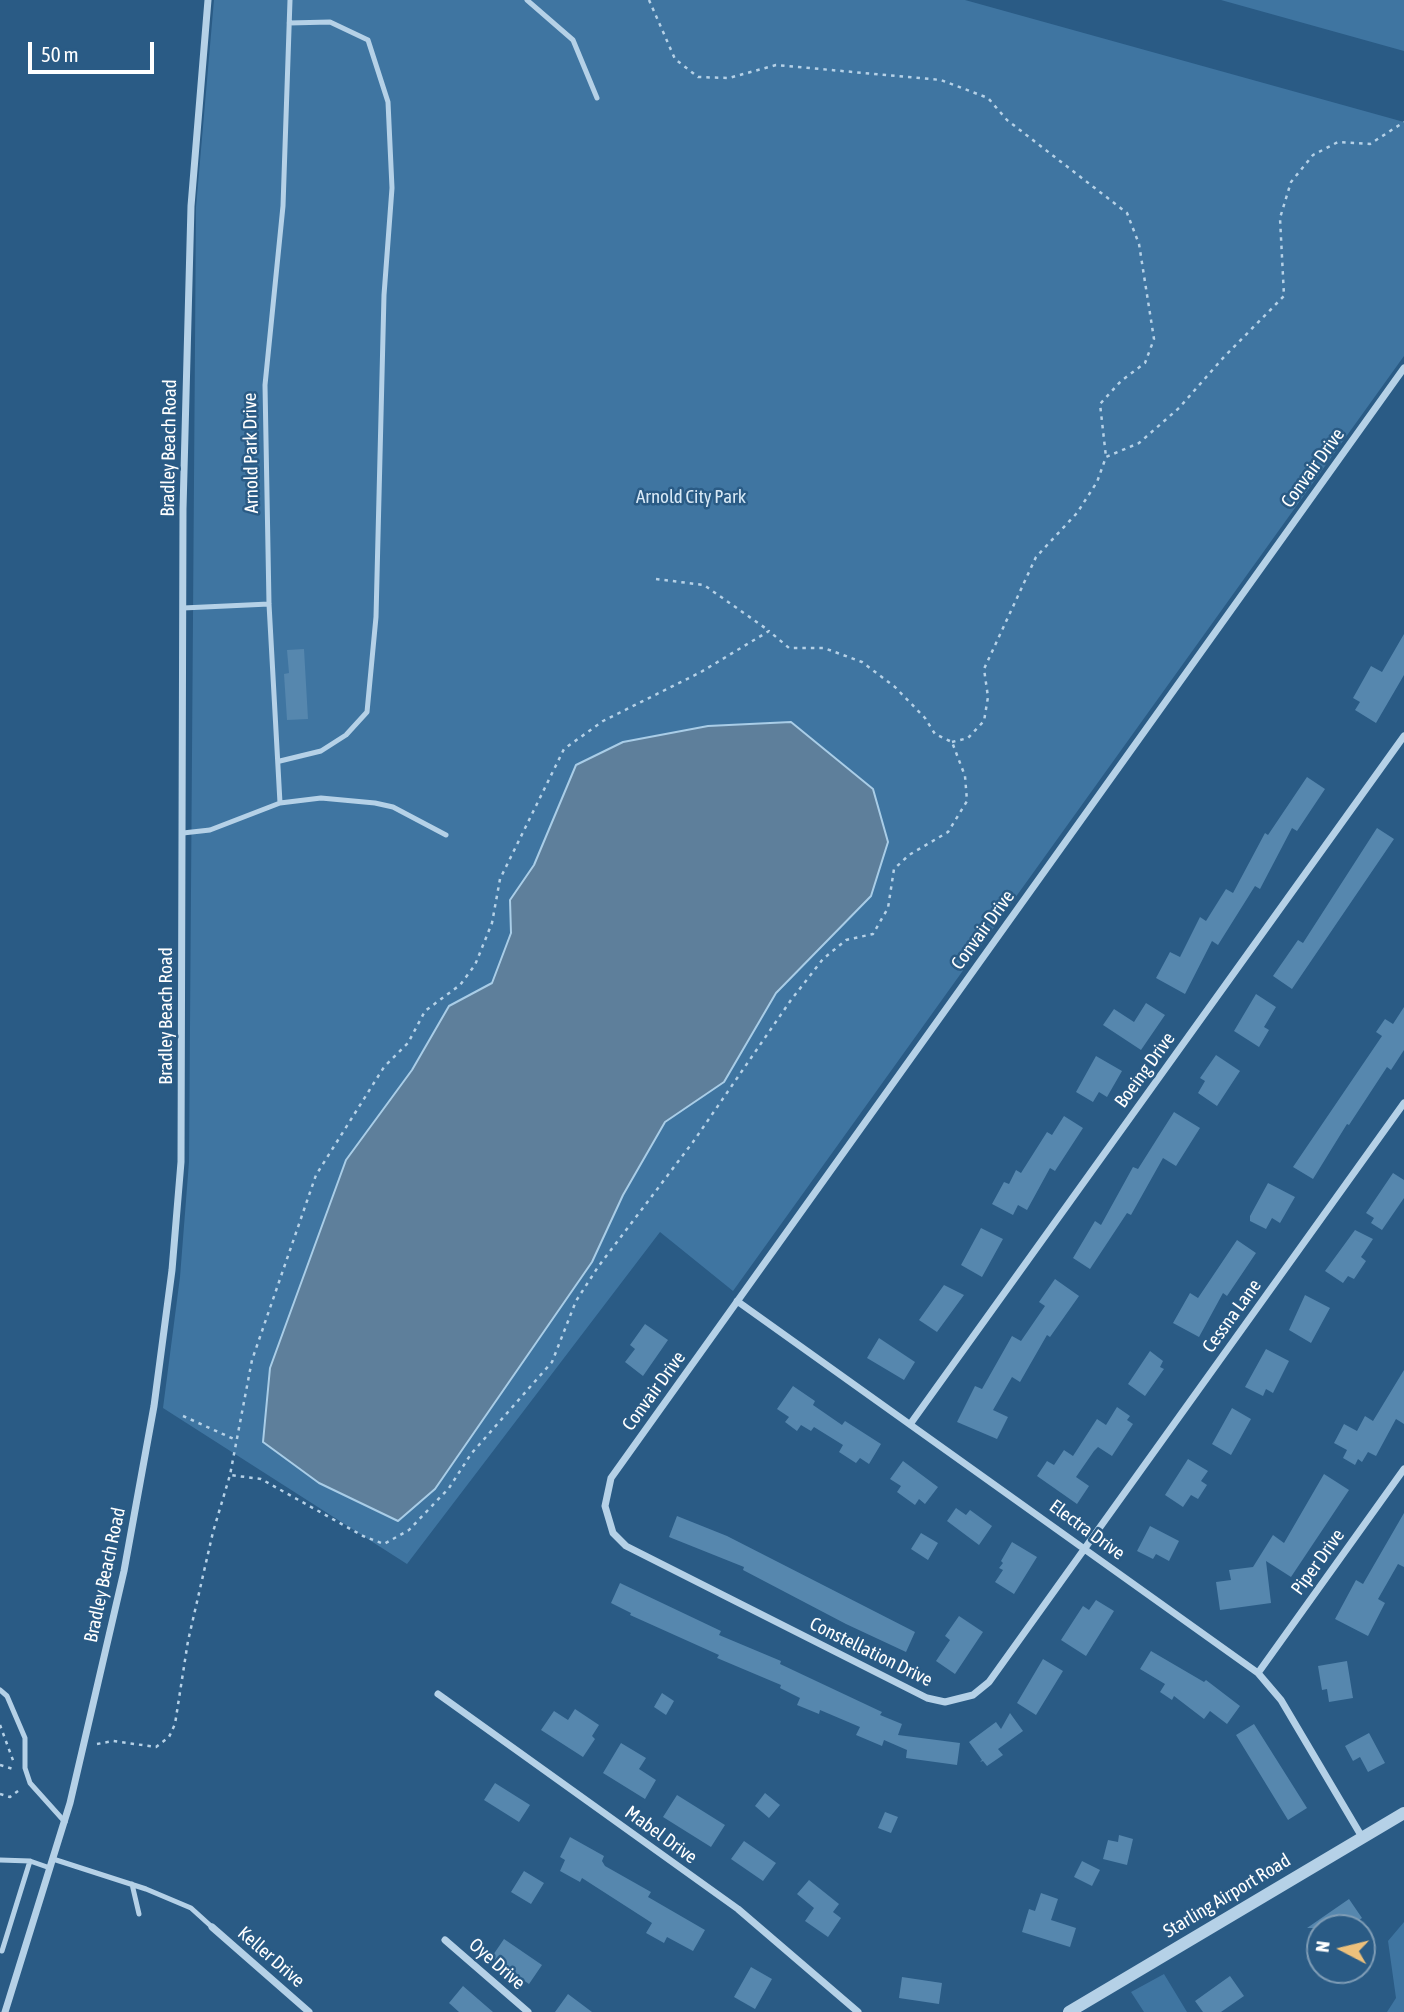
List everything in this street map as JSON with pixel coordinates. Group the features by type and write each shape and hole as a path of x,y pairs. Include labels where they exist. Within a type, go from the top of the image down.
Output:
{"street":[{"name":"Bradley Beach Road","path":"5,2012 65,1822 124,1571 154,1406 172,1270 181,1162 183,608 191,206 208,0"},
{"name":"Convair Drive","path":"606,1516 605,1497 611,1478 1404,368"},
{"name":"Boeing Drive","path":"911,1423 1404,736"},
{"name":"Cessna Lane","path":"1085,1548 1404,1103"},
{"name":"Electra Drive","path":"737,1301 1258,1673 1281,1700 1362,1838"},
{"name":"Piper Drive","path":"1258,1673 1404,1469"},
{"name":"Constellation Drive","path":"606,1516 613,1533 626,1546 919,1694 945,1702 974,1695 989,1682 1085,1548"},
{"name":"Mabel Drive","path":"438,1694 738,1909 858,2012"},
{"name":"Starling Airport Road","path":"1069,2012 1404,1813"},
{"name":"Keller Drive","path":"212,1927 309,2012"},
{"name":"Oye Drive","path":"445,1940 528,2012"}],"lane":[{"name":"Arnold Park Drive","path":"280,803 280,761 269,604 265,385 283,206 290,0"},
{"path":"527,0 572,40 597,98"},
{"path":"280,761 321,751 346,735 367,712 376,618 384,295 392,188 388,102 368,40 330,22 289,23"},
{"path":"183,608 269,604"},
{"path":"183,833 210,830 280,803 321,798 393,807 446,835"},
{"path":"0,1690 6,1696 25,1738 26,1768 30,1783 65,1822"},
{"path":"53,1859 132,1884 191,1908 212,1927"},
{"path":"0,1860 30,1861 50,1868"},
{"path":"2,1951 30,1861"},
{"path":"132,1884 139,1914"}],"path":[{"path":"649,0 675,59 698,78 729,78 776,65 941,80 988,98 1007,120 1127,213 1139,244 1154,339 1145,363 1121,380 1100,404 1106,457 1097,482 1077,513 1036,556 984,669 988,696 984,721 968,738 953,742 935,734 925,718 895,687 862,662 824,648 789,648 704,585 656,579"},
{"path":"1106,457 1139,443 1179,408 1284,296 1280,218 1291,182 1313,155 1338,142 1370,144 1404,122"},
{"path":"83,1745 113,1741 148,1748 163,1744 169,1737 175,1724 194,1611 230,1475 252,1360 316,1175 384,1067 408,1043 425,1012 460,985 475,965 492,923 500,879 564,749 603,721 679,684 769,631"},
{"path":"230,1475 261,1479 363,1536 384,1544 409,1530 449,1488 471,1454 552,1362 576,1301 598,1267 693,1142 791,1000 823,960 846,940 873,934 888,908 894,869 909,855 948,832 967,802 965,775 953,742"},
{"path":"183,1416 236,1440"},
{"path":"0,1765 20,1770"},
{"path":"0,1794 10,1797 30,1783"}],"green space":[{"name":"Arnold City Park","path":"214,0 965,0 1404,122 1404,356 733,1291 660,1232 407,1564 163,1408 180,1277 189,1162 196,207"},
{"path":"1221,0 1404,0 1404,51"},
{"path":"1404,1922 1404,2012 1387,2012 1396,1998 1388,1941"},
{"path":"1164,1974 1187,2012 1144,2012 1131,1992"}],"shaded area":[{"path":"791,722 873,789 888,842 871,896 776,993 724,1082 665,1122 623,1195 592,1262 435,1489 398,1521 319,1483 263,1442 270,1368 346,1160 412,1070 449,1006 492,983 511,933 510,900 534,865 576,765 623,742 708,726"}],"building":[{"path":"1404,634 1404,675 1376,723 1355,710 1360,702 1353,698 1371,666 1382,672"},
{"path":"304,649 308,719 287,720 284,674 289,673 287,650"},
{"path":"1307,777 1325,789 1297,831 1292,828 1260,889 1255,886 1218,945 1212,941 1185,994 1156,978 1170,952 1180,957 1200,917 1206,921 1226,889 1233,893 1265,833 1268,835"},
{"path":"1377,828 1394,839 1292,989 1273,976 1298,940 1303,943"},
{"path":"1256,994 1276,1007 1264,1027 1269,1030 1259,1047 1234,1031"},
{"path":"1146,1003 1165,1015 1141,1050 1103,1025 1114,1009 1134,1022"},
{"path":"1404,1007 1404,1050 1391,1070 1387,1067 1313,1179 1293,1167 1382,1036 1376,1032 1385,1019 1393,1024"},
{"path":"1216,1055 1240,1071 1217,1106 1198,1093 1205,1081 1200,1078"},
{"path":"1096,1056 1122,1071 1107,1097 1099,1092 1093,1102 1076,1092"},
{"path":"1174,1112 1200,1128 1176,1166 1163,1158 1131,1215 1127,1213 1090,1269 1073,1258 1095,1221 1101,1225 1133,1167 1138,1169"},
{"path":"1064,1116 1083,1128 1055,1171 1050,1168 1027,1210 1018,1205 1013,1215 992,1204 1004,1182 1009,1184 1016,1170 1021,1173 1047,1132 1052,1135"},
{"path":"1393,1173 1404,1180 1404,1198 1382,1230 1371,1223 1374,1218 1366,1213"},
{"path":"1268,1183 1295,1197 1280,1223 1272,1218 1266,1229 1250,1221 1250,1216"},
{"path":"981,1228 1003,1239 982,1277 961,1265"},
{"path":"1355,1230 1373,1239 1361,1257 1366,1261 1354,1279 1348,1276 1343,1283 1325,1271"},
{"path":"1237,1240 1256,1253 1227,1296 1223,1293 1199,1337 1173,1323 1190,1293 1198,1298"},
{"path":"1055,1279 1079,1296 1050,1337 1047,1335 1020,1382 1012,1377 993,1410 1008,1417 997,1439 957,1422 975,1386 982,1389 1012,1336 1021,1341 1045,1306 1039,1302"},
{"path":"944,1285 964,1295 937,1332 919,1320"},
{"path":"1305,1295 1330,1308 1311,1343 1289,1330"},
{"path":"645,1324 668,1340 643,1376 625,1362 635,1349 630,1345"},
{"path":"879,1338 915,1362 904,1380 867,1358"},
{"path":"1266,1349 1289,1361 1273,1393 1266,1389 1263,1396 1245,1387"},
{"path":"1150,1351 1163,1361 1160,1367 1164,1369 1145,1396 1128,1384"},
{"path":"1404,1370 1404,1424 1396,1419 1376,1456 1368,1452 1362,1462 1358,1459 1355,1465 1343,1458 1347,1450 1334,1443 1344,1424 1357,1431 1365,1416 1373,1421"},
{"path":"793,1386 815,1401 813,1405 842,1425 845,1421 881,1444 869,1464 860,1458 856,1463 839,1452 843,1445 814,1427 811,1431 801,1425 797,1431 785,1422 789,1417 777,1409"},
{"path":"1117,1407 1130,1416 1127,1420 1133,1424 1112,1456 1098,1447 1094,1451 1076,1477 1089,1486 1077,1504 1037,1476 1047,1461 1054,1465 1064,1450 1073,1456 1097,1419 1106,1425"},
{"path":"1232,1408 1251,1419 1231,1455 1212,1444"},
{"path":"1188,1459 1208,1471 1201,1481 1207,1485 1198,1499 1191,1495 1183,1507 1165,1495"},
{"path":"903,1461 938,1487 925,1504 919,1499 915,1505 897,1492 901,1486 890,1479"},
{"path":"1324,1474 1349,1490 1291,1577 1266,1561 1271,1603 1220,1610 1216,1582 1231,1580 1229,1570 1253,1567 1273,1535 1284,1543"},
{"path":"956,1508 966,1515 970,1510 992,1526 979,1545 947,1521"},
{"path":"1404,1513 1404,1567 1398,1564 1378,1599 1385,1603 1368,1636 1335,1619 1356,1580 1363,1584"},
{"path":"677,1516 727,1536 915,1632 906,1652 743,1570 744,1567 669,1537"},
{"path":"1150,1526 1179,1541 1169,1561 1156,1554 1153,1559 1137,1551"},
{"path":"921,1533 938,1543 928,1560 911,1549"},
{"path":"1012,1542 1037,1557 1014,1594 995,1582 1003,1570 999,1568 1003,1563 1001,1561"},
{"path":"620,1583 721,1631 719,1635 781,1661 780,1664 882,1712 880,1715 902,1724 898,1735 960,1743 957,1765 906,1758 907,1750 884,1740 882,1746 856,1735 860,1727 820,1710 819,1714 797,1705 800,1698 780,1688 781,1685 717,1658 719,1655 630,1615 631,1613 611,1603"},
{"path":"1096,1600 1114,1611 1086,1656 1061,1640 1083,1606 1089,1610"},
{"path":"959,1616 983,1632 955,1674 936,1661 950,1640 945,1636"},
{"path":"1151,1651 1204,1682 1206,1680 1240,1706 1227,1724 1210,1711 1204,1719 1174,1696 1172,1700 1160,1692 1165,1684 1140,1669"},
{"path":"1043,1659 1063,1671 1036,1715 1017,1703"},
{"path":"1347,1661 1353,1698 1329,1702 1327,1689 1322,1690 1318,1666"},
{"path":"662,1693 674,1701 666,1715 654,1707"},
{"path":"575,1709 599,1725 592,1736 595,1739 583,1757 541,1730 554,1711 568,1720"},
{"path":"1010,1713 1023,1731 998,1749 1003,1755 987,1766 983,1761 980,1762 982,1760 969,1742 996,1722 1001,1729"},
{"path":"1254,1724 1307,1808 1288,1820 1236,1735"},
{"path":"1369,1733 1385,1763 1368,1772 1360,1757 1353,1761 1345,1746"},
{"path":"621,1743 646,1758 639,1769 656,1780 645,1799 603,1773"},
{"path":"495,1783 530,1805 519,1822 484,1800"},
{"path":"765,1793 780,1805 769,1818 755,1806"},
{"path":"677,1795 725,1825 711,1847 663,1817"},
{"path":"885,1812 898,1817 891,1833 878,1828"},
{"path":"1119,1835 1133,1839 1127,1865 1103,1859 1108,1840 1118,1842"},
{"path":"570,1837 604,1856 602,1861 605,1866 651,1892 648,1897 705,1930 693,1951 667,1937 664,1943 646,1933 652,1923 582,1878 580,1882 560,1871 565,1860 560,1857"},
{"path":"744,1841 776,1863 763,1881 731,1859"},
{"path":"1082,1861 1100,1870 1092,1886 1074,1877"},
{"path":"524,1871 544,1883 531,1904 511,1892"},
{"path":"809,1880 839,1904 833,1912 841,1918 828,1937 805,1921 814,1908 797,1894"},
{"path":"1041,1893 1058,1899 1051,1920 1076,1928 1070,1947 1022,1932 1029,1909 1035,1911"},
{"path":"1349,1899 1359,1914 1327,1914"},
{"path":"504,1939 542,1965 529,1984 491,1958"},
{"path":"751,1967 772,1979 755,2009 734,1997"},
{"path":"1230,1976 1244,1996 1221,2012 1203,2012 1195,2001"},
{"path":"902,1977 942,1983 939,2004 899,1998"},
{"path":"463,1986 493,2012 459,2012 449,2003"},
{"path":"568,1994 592,2012 555,2012"}]}
